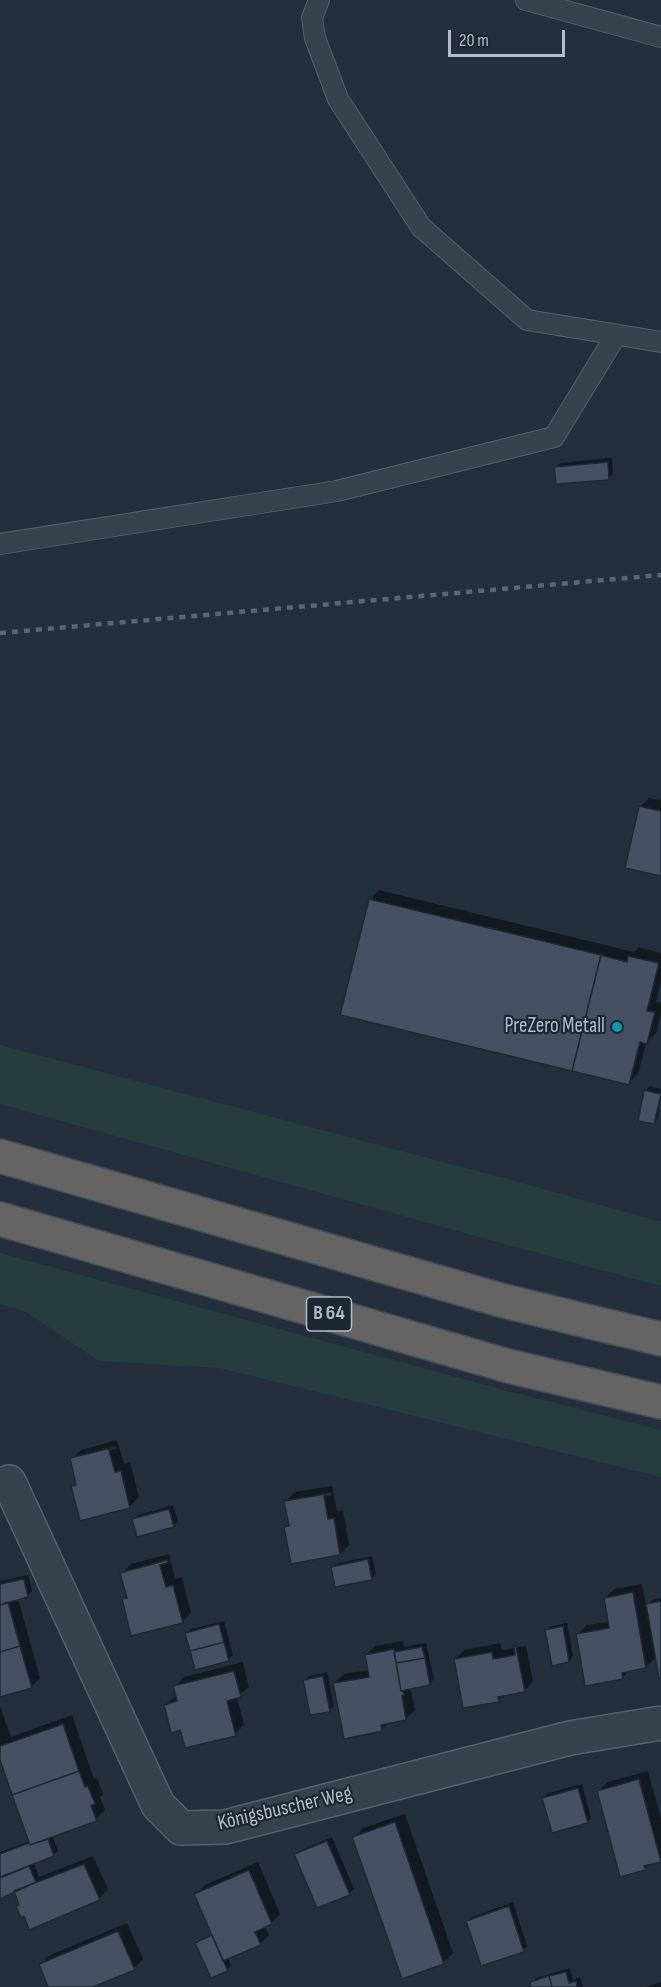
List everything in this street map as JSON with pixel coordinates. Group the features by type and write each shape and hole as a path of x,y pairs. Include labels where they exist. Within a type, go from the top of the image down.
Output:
{"highway":[{"path":"0,1156 504,1301 661,1339"},
{"name":"B 64","path":"0,1219 508,1366 661,1402"}],"street":[{"name":"Königsbuscher Weg","path":"9,1482 158,1805 181,1828 225,1827 570,1738 661,1723"}],"lane":[{"path":"319,0 312,18 315,39 338,99 421,227 527,320 661,342"},
{"path":"526,0 661,37"},
{"path":"0,544 337,491 554,437 616,335"}],"green space":[{"path":"0,1045 661,1222 661,1286 0,1104"},
{"path":"0,1253 500,1389 661,1430 661,1477 220,1368 99,1361 26,1312 0,1304"}],"building":[{"path":"608,462 609,480 556,484 554,467"},
{"path":"639,806 661,811 661,876 625,868"},
{"path":"369,899 601,955 572,1071 340,1015"},
{"name":"PreZero Metall","path":"601,955 627,962 628,956 659,963 647,1011 655,1012 647,1044 640,1042 629,1085 572,1071"},
{"path":"644,1090 661,1094 654,1124 638,1121"},
{"path":"115,1447 109,1450 115,1472 121,1471 130,1508 80,1521 71,1486 76,1485 70,1458"},
{"path":"331,1493 331,1495 324,1496 328,1519 334,1518 340,1555 291,1564 284,1527 289,1526 284,1501"},
{"path":"169,1509 174,1527 137,1537 132,1519"},
{"path":"368,1559 372,1580 335,1587 331,1567"},
{"path":"167,1560 168,1563 160,1565 166,1587 173,1585 183,1623 131,1636 122,1599 127,1598 120,1573"},
{"path":"24,1579 28,1597 0,1605 0,1584"},
{"path":"633,1592 646,1668 622,1673 623,1679 585,1686 576,1634 609,1628 604,1598"},
{"path":"661,1601 661,1678 659,1678 646,1604"},
{"path":"8,1602 20,1646 0,1652 0,1605"},
{"path":"219,1624 224,1642 190,1651 185,1633"},
{"path":"563,1626 569,1662 552,1666 545,1630"},
{"path":"224,1642 229,1661 195,1670 190,1651"},
{"path":"20,1646 32,1688 0,1697 0,1652"},
{"path":"514,1646 516,1646 525,1692 498,1697 499,1702 463,1708 454,1659 492,1652 493,1659 515,1655"},
{"path":"422,1647 425,1658 396,1663 394,1652"},
{"path":"394,1649 401,1691 404,1695 402,1696 406,1720 381,1725 382,1731 344,1739 333,1683 369,1677 365,1655"},
{"path":"425,1658 430,1685 401,1691 396,1663"},
{"path":"234,1671 241,1697 227,1701 236,1736 185,1748 180,1730 171,1733 164,1705 177,1701 173,1686"},
{"path":"323,1676 330,1712 310,1715 303,1680"},
{"path":"63,1724 79,1771 12,1795 0,1760 0,1746"},
{"path":"79,1771 95,1804 91,1806 97,1821 30,1845 12,1795"},
{"path":"639,1779 661,1862 644,1866 646,1870 620,1877 597,1791"},
{"path":"578,1788 588,1823 552,1833 542,1798"},
{"path":"395,1822 444,1964 402,1979 352,1837"},
{"path":"48,1839 54,1856 0,1877 0,1854 29,1843 30,1845"},
{"path":"327,1841 350,1895 317,1908 294,1854"},
{"path":"84,1864 100,1900 29,1930 24,1916 21,1918 16,1906 19,1905 14,1891"},
{"path":"29,1866 36,1882 0,1899 0,1878"},
{"path":"249,1870 272,1924 255,1932 261,1945 223,1961 194,1894"},
{"path":"509,1906 524,1952 481,1966 466,1921"},
{"path":"118,1931 135,1970 93,1987 48,1987 39,1964"},
{"path":"212,1935 228,1971 211,1978 195,1943"},
{"path":"566,1972 569,1983 576,1981 577,1987 552,1987 549,1976"},
{"path":"549,1976 552,1987 531,1987 530,1982"}],"railway":[{"path":"0,633 661,575"}],"place":[{"name":"PreZero Metall","path":"617,1027"}]}
